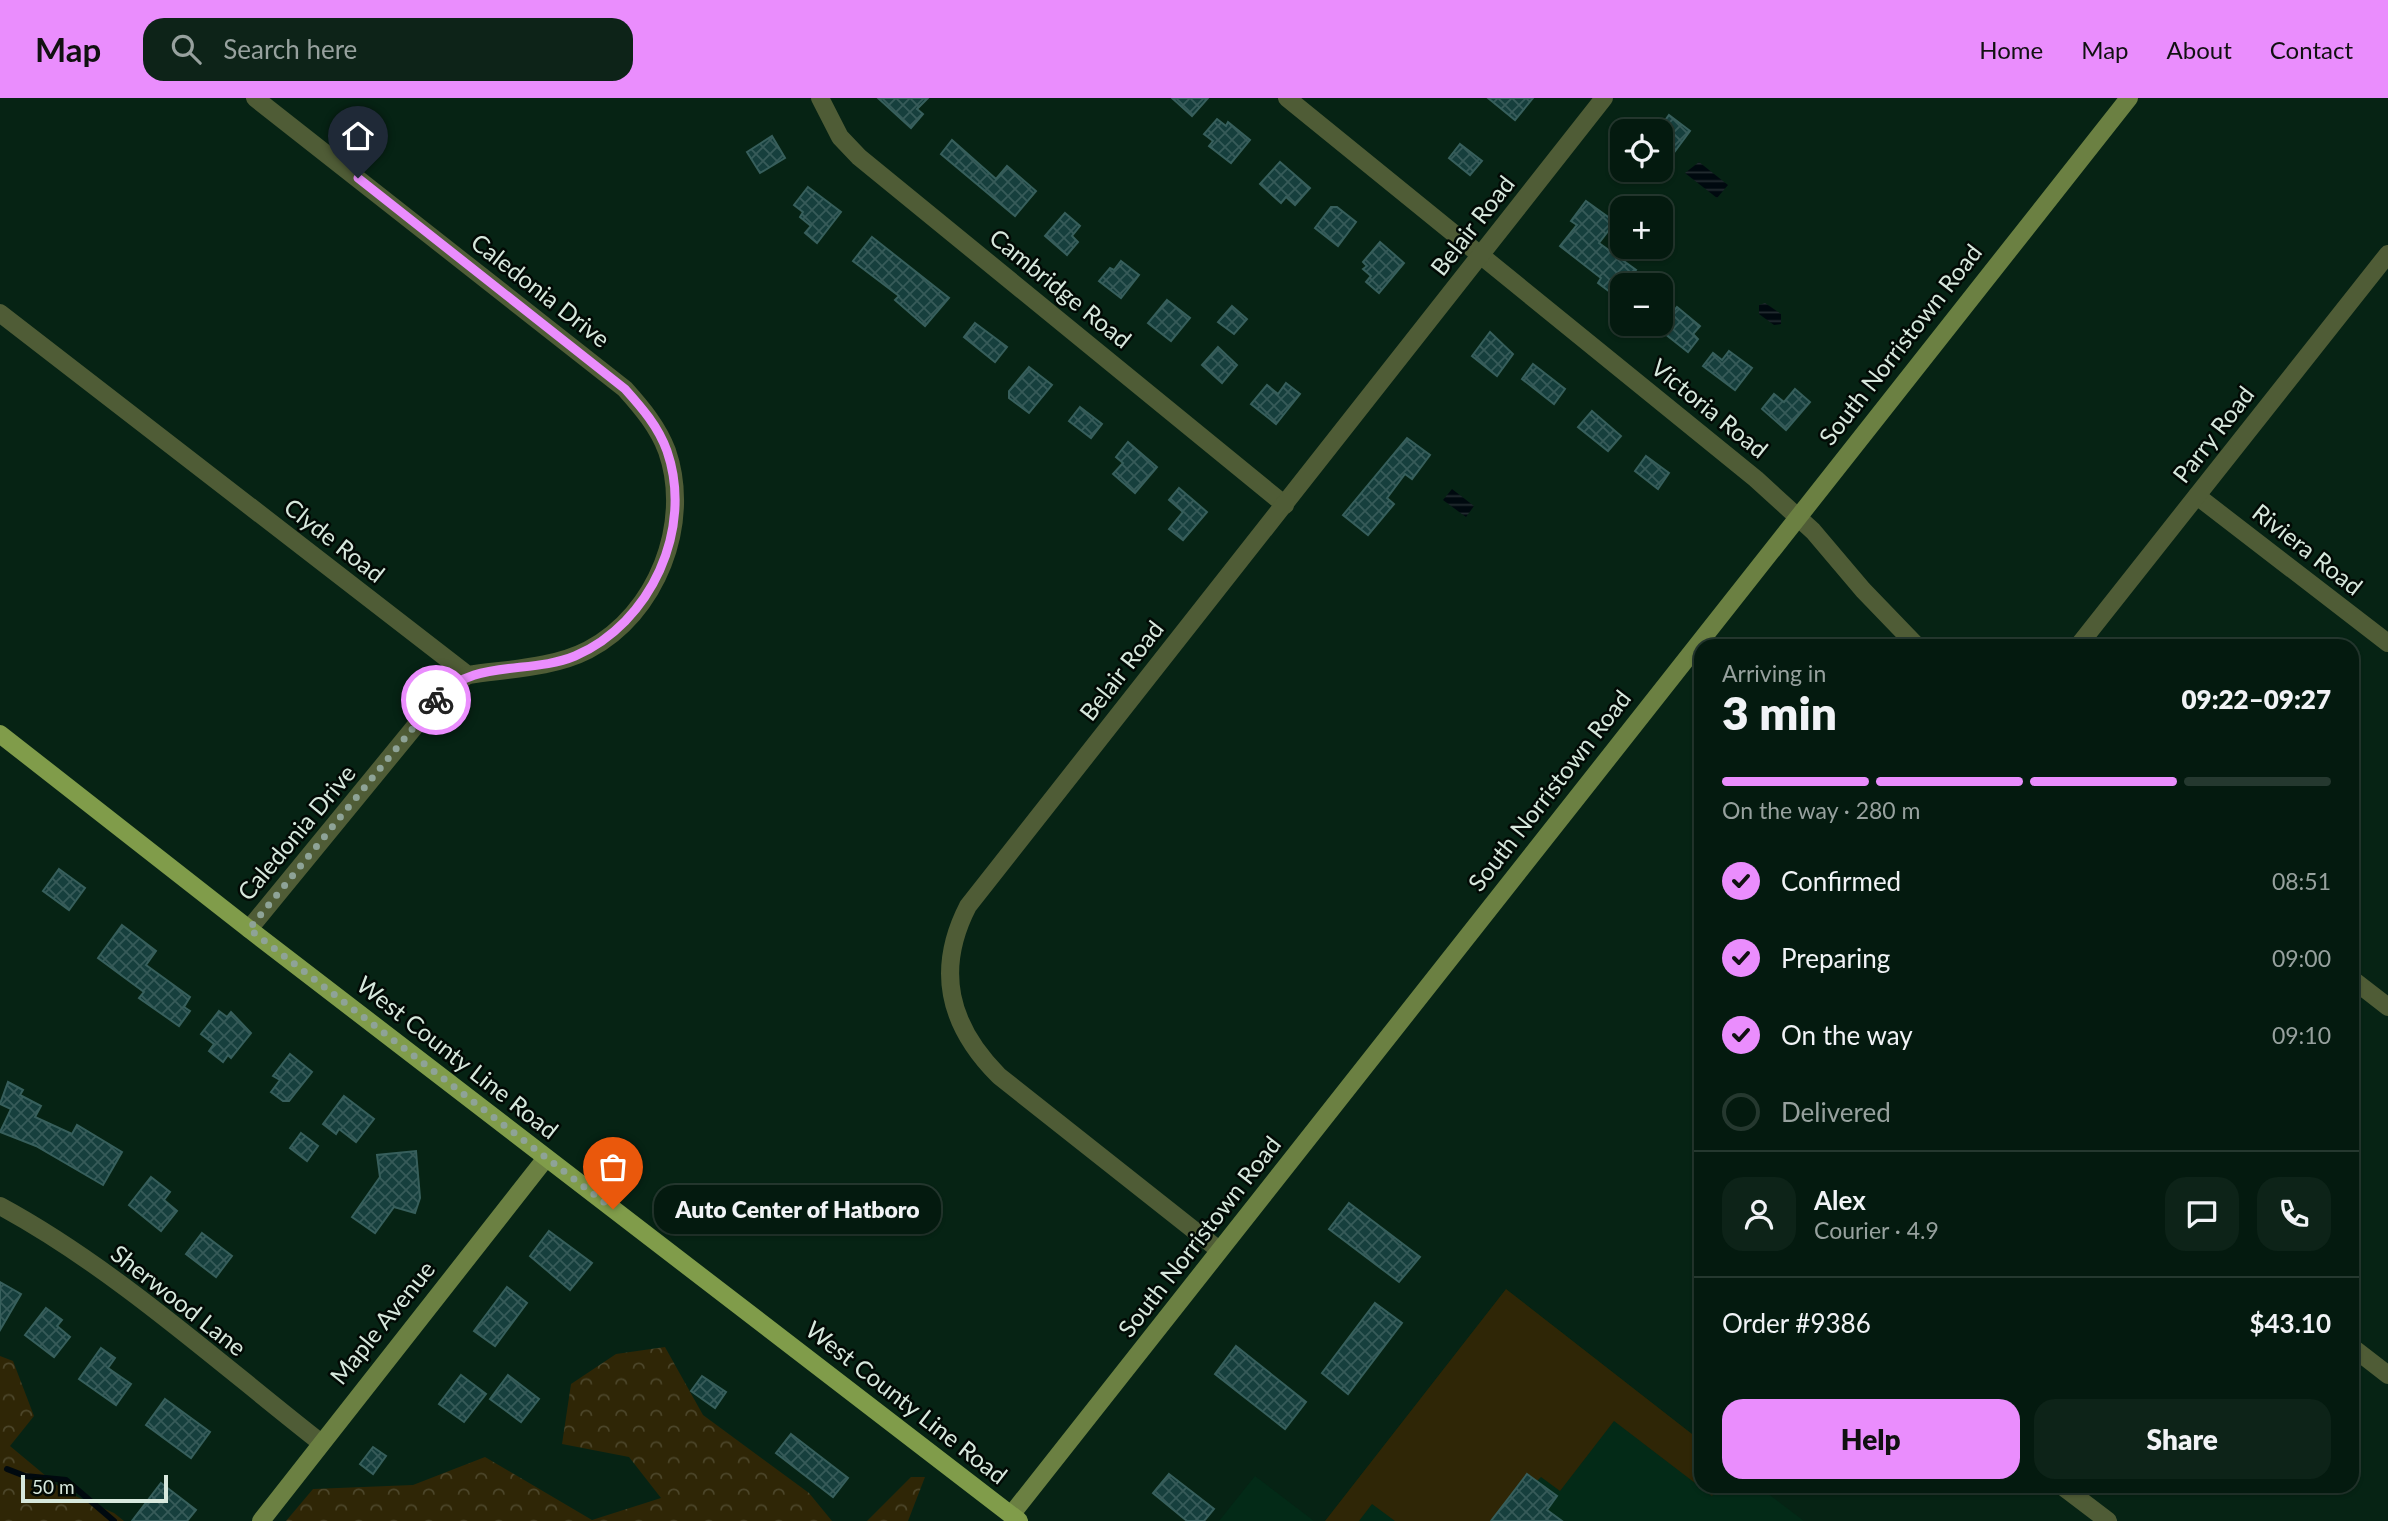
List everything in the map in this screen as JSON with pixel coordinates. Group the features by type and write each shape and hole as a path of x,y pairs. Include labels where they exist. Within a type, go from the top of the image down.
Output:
{"main road":[{"name":"West County Line Road","path":"0,734 249,929 1015,1518"}],"street":[{"name":"Caledonia Drive","path":"249,929 444,691 468,675 553,663 590,649 627,620 651,586 667,552 674,523 675,491 666,450 646,413 625,389 255,98"},
{"name":"Cambridge Road","path":"820,98 840,137 859,157 1285,505"},
{"name":"Victoria Road","path":"1287,98 1798,516 1910,639"},
{"name":"Belair Road","path":"1219,1250 999,1076 982,1058 958,1016 949,970 954,936 968,906 1604,98"},
{"name":"South Norristown Road","path":"1701,639 2129,98"},
{"name":"Parry Road","path":"2084,639 2197,496 2381,277 2388,254"},
{"name":"Clyde Road","path":"0,313 468,675"},
{"name":"Riviera Road","path":"2197,496 2388,643"},
{"name":"South Norristown Road","path":"1015,1518 1219,1250 1694,648"},
{"path":"2359,984 2388,1007"},
{"name":"Maple Avenue","path":"261,1521 320,1442 546,1158"},
{"name":"Sherwood Lane","path":"0,1206 53,1237 109,1278 320,1442"},
{"path":"2359,1352 2388,1375"},
{"path":"2071,1493 2108,1521"}],"shaded area":[{"path":"1699,162 1728,185 1717,198 1685,173"},
{"path":"1765,303 1781,314 1781,324 1774,325 1759,314 1759,305"},
{"path":"1452,489 1474,506 1466,517 1443,500"},
{"path":"1506,1289 1694,1436 1694,1493 1767,1493 1804,1521 1325,1521"},
{"path":"1255,1476 1314,1521 1219,1521"}],"green space":[{"path":"1506,1289 1694,1436 1694,1482 1614,1421 1560,1491 1541,1477 1537,1481 1527,1474 1491,1521 1395,1521 1372,1504 1359,1521 1325,1521"},
{"path":"665,1347 703,1415 809,1493 832,1521 286,1521 313,1489 413,1485 485,1457 592,1520 661,1498 629,1457 562,1444 571,1384 616,1354"},
{"path":"0,1356 13,1361 34,1416 10,1446 64,1491 114,1513 124,1521 0,1521"},
{"path":"911,1477 925,1477 908,1521 867,1521"}],"building":[{"path":"878,98 928,98 917,109 923,114 911,128"},
{"path":"1172,98 1208,98 1192,116"},
{"path":"1488,98 1533,98 1515,120"},
{"path":"1669,115 1690,131 1673,154 1673,119 1666,119"},
{"path":"1217,119 1226,126 1228,122 1250,140 1231,163 1209,146 1213,141 1204,134"},
{"path":"772,136 785,158 760,173 747,152"},
{"path":"952,140 996,179 1007,166 1036,191 1015,216 941,154"},
{"path":"1460,144 1482,161 1470,175 1449,158"},
{"path":"1280,162 1310,188 1295,205 1286,197 1281,203 1260,184"},
{"path":"808,187 841,212 817,243 805,233 811,226 800,217 803,212 794,205"},
{"path":"1586,201 1610,218 1610,229 1599,243 1610,251 1610,259 1621,259 1636,270 1633,273 1610,273 1610,292 1598,283 1601,278 1560,246 1577,225 1571,221"},
{"path":"1331,207 1337,207 1356,222 1338,246 1315,228"},
{"path":"1065,213 1080,226 1072,236 1078,242 1067,255 1045,236"},
{"path":"872,237 949,298 925,326 895,300 899,296 853,261"},
{"path":"1380,242 1404,263 1379,293 1366,282 1371,276 1363,269 1367,266 1363,262"},
{"path":"1121,261 1139,275 1121,298 1099,281 1110,268 1114,270"},
{"path":"1167,300 1190,318 1171,341 1148,323"},
{"path":"1232,306 1247,319 1234,334 1218,322"},
{"path":"1677,307 1700,326 1693,334 1698,339 1688,352 1668,336 1673,336 1673,312"},
{"path":"975,323 1007,347 995,362 964,337"},
{"path":"1490,332 1513,354 1497,376 1472,356"},
{"path":"1218,347 1237,365 1222,383 1202,365"},
{"path":"1729,351 1752,368 1735,390 1703,366 1713,353 1722,360"},
{"path":"1533,364 1565,389 1554,404 1522,379"},
{"path":"1029,367 1052,385 1029,413 1009,398 1009,391"},
{"path":"1286,383 1300,394 1276,424 1251,404 1267,385 1278,394"},
{"path":"1795,389 1810,402 1786,430 1762,409 1774,394 1784,402"},
{"path":"1080,407 1102,424 1091,438 1069,421"},
{"path":"1592,411 1621,436 1608,451 1578,427"},
{"path":"1407,438 1430,455 1412,479 1405,474 1387,498 1394,504 1368,535 1343,515"},
{"path":"1128,442 1157,467 1135,493 1113,474 1123,463 1116,457"},
{"path":"1646,456 1669,473 1658,489 1635,471"},
{"path":"1179,488 1207,512 1183,540 1169,529 1183,512 1169,500"},
{"path":"59,869 85,888 69,910 43,891"},
{"path":"122,925 156,951 146,965 190,997 184,1007 190,1011 179,1026 139,998 144,992 98,958"},
{"path":"219,1011 227,1017 231,1012 251,1033 231,1058 228,1055 223,1062 209,1051 214,1044 201,1034"},
{"path":"290,1054 312,1072 289,1101 283,1101 271,1092 280,1080 273,1076"},
{"path":"8,1082 23,1090 20,1095 41,1106 35,1117 72,1134 77,1125 122,1152 103,1185 36,1146 0,1132 11,1109 0,1104"},
{"path":"344,1096 374,1119 356,1142 339,1129 336,1134 323,1124"},
{"path":"301,1133 318,1146 307,1161 290,1148"},
{"path":"416,1151 420,1198 415,1213 394,1207 375,1233 352,1217 380,1177 377,1155"},
{"path":"151,1177 170,1192 164,1200 177,1211 161,1231 129,1205"},
{"path":"1349,1203 1420,1257 1399,1282 1329,1229"},
{"path":"549,1231 592,1263 570,1290 530,1256"},
{"path":"202,1233 232,1256 216,1277 186,1254"},
{"path":"0,1282 21,1294 0,1330"},
{"path":"507,1287 527,1303 495,1346 474,1331"},
{"path":"1375,1303 1402,1323 1348,1394 1322,1373"},
{"path":"46,1308 62,1320 57,1326 70,1337 54,1357 25,1335"},
{"path":"1236,1346 1306,1402 1285,1429 1215,1374"},
{"path":"101,1348 115,1358 108,1368 131,1384 116,1405 79,1379"},
{"path":"461,1375 486,1394 464,1422 439,1404"},
{"path":"508,1375 539,1399 521,1422 490,1399"},
{"path":"702,1376 726,1392 715,1408 691,1391"},
{"path":"165,1399 210,1432 191,1458 146,1425"},
{"path":"791,1434 848,1478 833,1497 776,1453"},
{"path":"373,1447 386,1456 373,1474 360,1464"},
{"path":"1169,1474 1214,1509 1204,1521 1187,1521 1153,1493"},
{"path":"1527,1474 1557,1496 1547,1510 1562,1521 1491,1521"},
{"path":"161,1483 196,1510 187,1521 132,1521"}],"waterway":[{"path":"7,1469 25,1476 66,1480 114,1521"}],"way so far":[{"path":"436,700 296,875 249,929 613,1209"}],"place":[{"name":"Auto Center of Hatboro","path":"613,1209"}],"route":[{"path":"358,178 625,389 658,431 672,470 675,491 674,523 667,552 643,600 614,633 590,649 553,663 468,675 455,682 436,700"}]}
